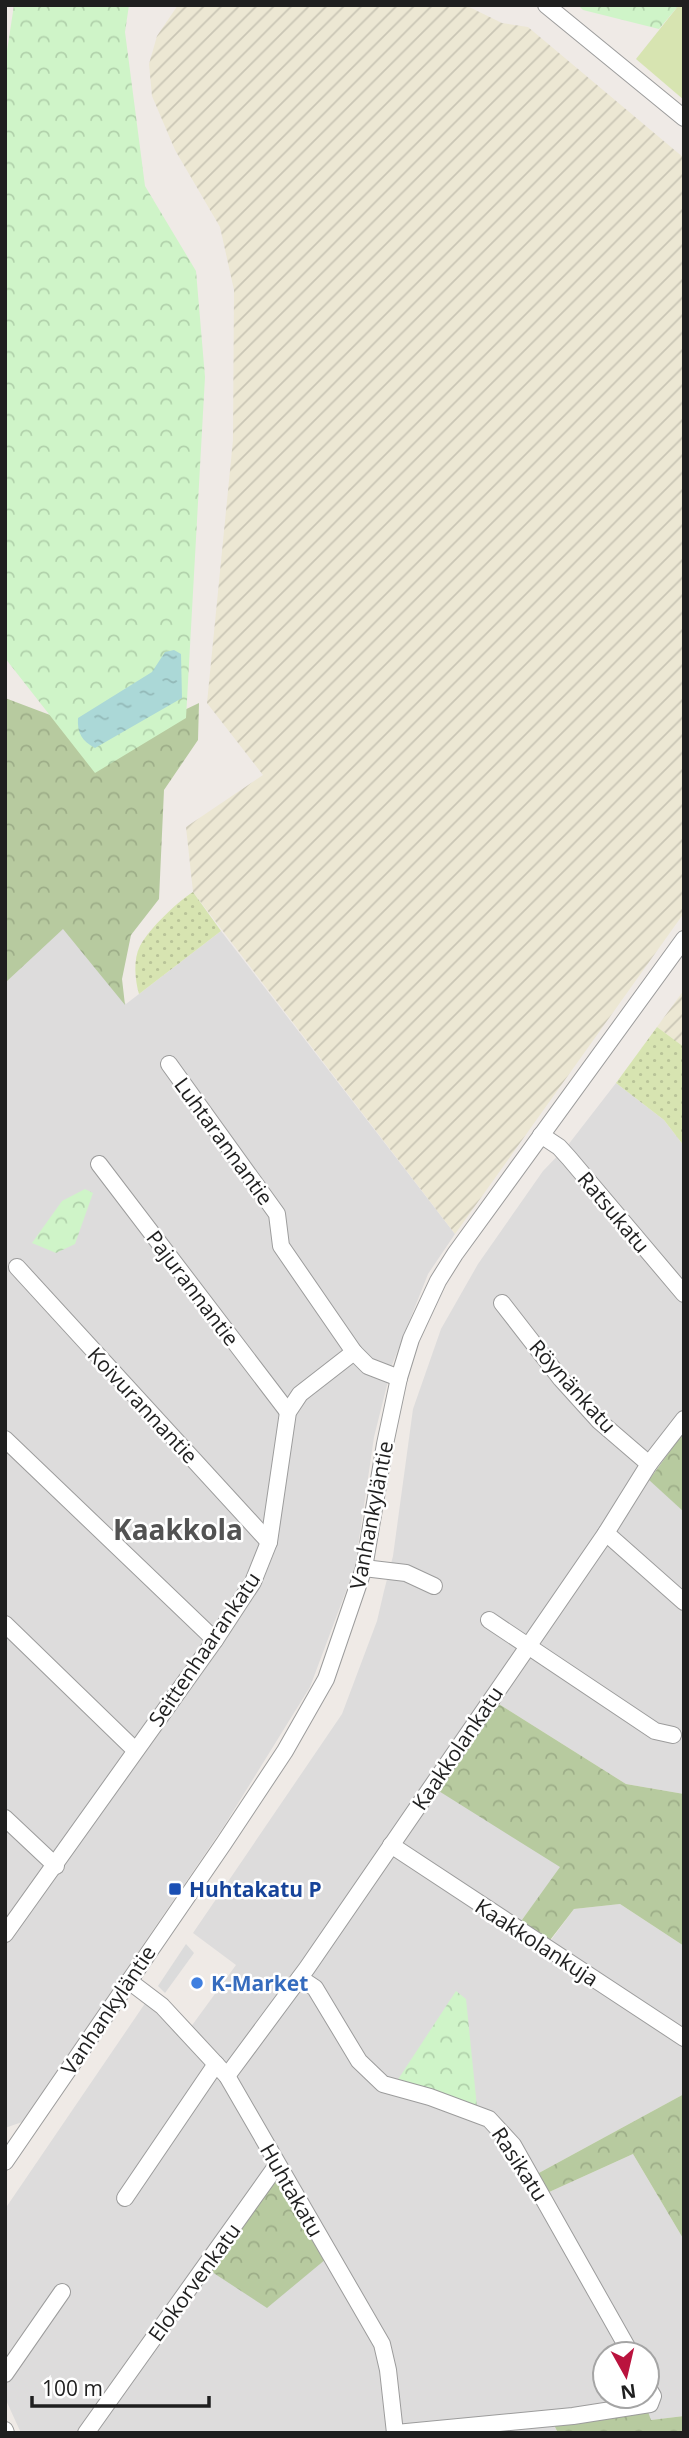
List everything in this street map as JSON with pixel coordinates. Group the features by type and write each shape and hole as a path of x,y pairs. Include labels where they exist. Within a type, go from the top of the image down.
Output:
{"street":[{"path":"546,5 684,118"},
{"name":"Vanhankyläntie","path":"5,2162 10,2142 129,1981 224,1843 304,1719 326,1679 363,1568 399,1378 411,1339 438,1281 684,939"},
{"name":"Luhtarannantie","path":"169,1064 277,1214 281,1246 354,1352 368,1366 399,1378"},
{"name":"Ratsukatu","path":"541,1135 559,1147 569,1158 684,1294"},
{"name":"Pajurannantie","path":"99,1164 288,1412"},
{"name":"Koivurannantie","path":"17,1267 269,1542"},
{"name":"Röynänkatu","path":"502,1303 561,1379 599,1421 649,1464"},
{"path":"288,1412 300,1394 354,1352"},
{"name":"Seittenhaarankatu","path":"5,1934 56,1866 253,1582 269,1542 288,1412"},
{"name":"Kaakkolankatu","path":"125,2198 221,2070 300,1978 606,1532 649,1464 684,1419"},
{"path":"5,1440 215,1640"},
{"path":"606,1532 684,1602"},
{"path":"363,1568 405,1573 434,1586"},
{"path":"489,1620 655,1731 673,1735"},
{"path":"5,1624 135,1750"},
{"path":"5,1818 56,1866"},
{"name":"Kaakkolankuja","path":"391,1844 684,2038"},
{"name":"Rasikatu","path":"300,1978 315,1988 359,2061 383,2084 430,2096 489,2119 513,2146 623,2340"},
{"name":"Huhtakatu","path":"129,1981 162,2006 221,2070 382,2344 396,2433"},
{"name":"Elokorvenkatu","path":"86,2433 277,2165"},
{"path":"5,2374 62,2292"},
{"path":"396,2433 612,2410"}],"shaded area":[{"path":"178,5 465,5 502,23 528,27 684,158 684,913 455,1234 193,892 186,827 263,775 207,703 233,440 234,290 220,227 175,150 152,96 149,64 157,36"},
{"path":"63,928 126,1004 221,931 455,1234 428,1274 392,1365 374,1437 355,1567 310,1687 224,1826 22,2122 5,2128 5,983"},
{"path":"684,990 684,1047 657,1027"},
{"path":"616,1083 664,1120 684,1146 684,1794 626,1784 494,1701 561,1867 519,1924 548,1944 574,1909 620,1904 684,1946 684,2094 537,2174 547,2193 633,2154 684,2240 684,2416 651,2420 552,2422 558,2433 21,2433 5,2398 5,2209 148,1999 185,2035 236,1965 193,1933 342,1714 377,1621 393,1556 413,1409 441,1329 478,1264 543,1171 568,1145"},
{"path":"186,1944 194,1953 165,1993 158,1986"}],"green space":[{"path":"14,5 129,5 125,32 145,186 196,271 205,377 186,718 95,773 5,658 5,64"},
{"path":"578,5 679,5 659,29 583,10"},
{"path":"679,5 684,5 684,100 636,59"},
{"path":"5,698 66,721 90,755 199,703 198,740 164,790 159,899 131,935 122,979 125,1005 63,929 5,983"},
{"path":"193,892 221,931 139,994 135,970 140,946 164,916"},
{"path":"657,1027 684,1047 684,1146 664,1120 616,1083"},
{"path":"85,1189 93,1193 75,1244 56,1253 32,1243 62,1201"},
{"path":"684,1432 684,1512 649,1480"},
{"path":"494,1701 626,1784 684,1794 684,1946 620,1904 574,1909 547,1944 519,1924 560,1867 434,1788"},
{"path":"456,1991 466,1999 477,2107 397,2081"},
{"path":"684,2094 684,2240 633,2154 547,2193 537,2174"},
{"path":"277,2177 326,2259 267,2308 209,2270"},
{"path":"647,2410 651,2420 684,2416 684,2433 558,2433 552,2421"}],"water":[{"path":"174,650 181,654 182,698 95,748 81,736 78,718 152,672 165,652"}],"place":[{"name":"Huhtakatu P","path":"175,1889"},
{"name":"K-Market","path":"197,1983"}],"district":[{"name":"Kaakkola","path":"178,1529"}]}
